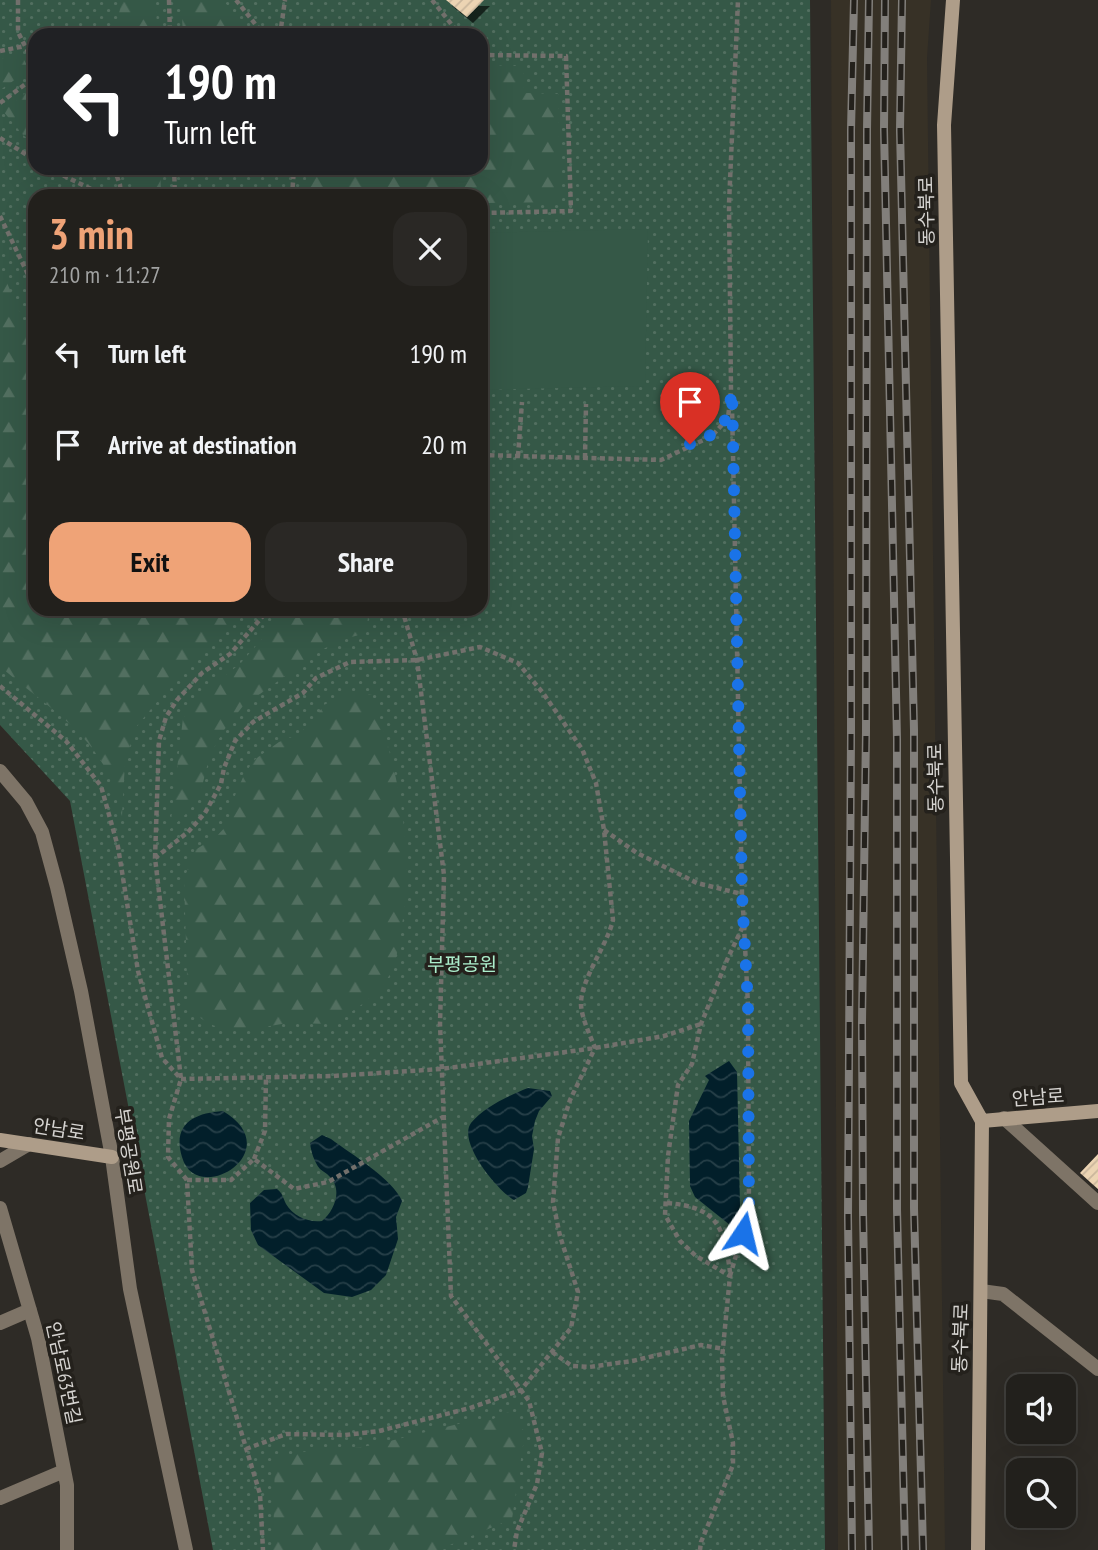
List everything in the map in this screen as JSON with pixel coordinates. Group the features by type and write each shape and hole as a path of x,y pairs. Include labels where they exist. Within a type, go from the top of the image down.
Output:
{"street":[{"name":"동수북로","path":"953,0 944,125 961,1083 982,1121 978,1550"},
{"name":"부평공원로","path":"0,771 26,802 42,832 57,887 81,991 112,1157 130,1289 186,1550"},
{"name":"안남로","path":"982,1121 1098,1111"},
{"path":"1004,1118 1098,1203"},
{"name":"안남로","path":"0,1140 112,1157"},
{"path":"0,1161 29,1144"},
{"name":"안남로63번길","path":"0,1208 38,1338 67,1485 67,1550"},
{"path":"981,1291 1003,1294 1098,1370"},
{"path":"0,1323 30,1310"},
{"path":"0,1498 64,1471"}],"path":[{"path":"18,0 18,32 28,53"},
{"path":"169,0 170,28"},
{"path":"236,0 258,28"},
{"path":"280,28 285,0"},
{"path":"432,0 454,28"},
{"path":"700,1550 733,1465 733,1443 723,1396 723,1349 730,1276 749,1211 748,1005 742,894 729,204 738,0"},
{"path":"0,51 24,46"},
{"path":"488,55 566,56 571,211 488,213"},
{"path":"0,103 28,82"},
{"path":"0,138 28,156"},
{"path":"62,175 91,189"},
{"path":"1,219 28,275"},
{"path":"488,456 661,460 712,436 728,418 732,391"},
{"path":"518,456 522,402"},
{"path":"585,458 586,404"},
{"path":"263,616 230,654 202,673 177,700 166,717 159,741 155,859 181,1079 169,1119 169,1157 187,1180 192,1270 260,1494 263,1550"},
{"path":"404,616 417,660 444,875 440,1024 451,1296 529,1401 542,1453 537,1484 517,1531 514,1550"},
{"path":"155,859 188,832 205,813 220,784 235,741 253,722 303,693 316,678 349,662 417,660 480,647 517,663 543,693 582,749 596,783 604,830 613,920 610,934 593,966 581,1004 595,1048 570,1100 558,1138 553,1202 560,1236 579,1292 571,1328 521,1390 470,1408 379,1431 345,1435 286,1434 246,1449"},
{"path":"0,686 66,741 101,786 118,847 138,971 162,1058 181,1079 333,1076 441,1069 595,1048 664,1036 701,1024"},
{"path":"604,830 637,853 697,883 742,894"},
{"path":"730,1276 696,1256 680,1241 665,1215 668,1156 678,1085 692,1064 701,1024 744,924"},
{"path":"187,1180 231,1180 254,1159 265,1131 266,1076"},
{"path":"254,1159 294,1189 328,1182 443,1118"},
{"path":"667,1203 694,1207 716,1220 727,1252 730,1276"},
{"path":"552,1352 572,1366 589,1367 632,1361 701,1345 723,1349"}],"shaded area":[{"path":"831,0 931,0 927,58 945,1550 838,1550"}],"green space":[{"name":"부평공원","path":"0,0 810,0 825,1550 213,1550 70,801 0,725"},
{"path":"122,0 156,0 157,28 116,28"},
{"path":"181,0 223,0 245,28 183,28"},
{"path":"21,53 28,71 0,90 0,59"},
{"path":"488,65 523,66 524,93 558,94 560,202 488,203 488,189 305,189 307,175 488,175"},
{"path":"28,91 28,139 23,135 3,111"},
{"path":"134,175 160,175 161,189 136,186"},
{"path":"648,229 645,386 488,390 488,233"},
{"path":"0,267 28,331 28,616 240,616 166,691 136,727 125,762 122,816 110,779 90,745 62,717 0,666"},
{"path":"278,616 368,616 366,633 323,649 243,706 224,730 210,755 200,794 189,811 170,829 183,718 209,685 240,664"},
{"path":"351,691 372,695 390,752 402,811 405,901 399,944 392,969 377,992 336,1021 324,1024 288,1023 247,1030 224,1029 213,1025 188,1008 184,879 195,850 216,837 229,823 234,798 254,760 279,742 297,735 312,722 324,705"},
{"path":"508,1412 525,1432 512,1519 442,1550 273,1550 275,1458 313,1450 340,1450 374,1445 474,1420 491,1420"}],"water":[{"path":"729,1061 737,1072 740,1206 736,1219 730,1225 695,1197 690,1186 689,1121 709,1080 705,1076"},
{"path":"528,1088 550,1091 552,1096 539,1111 535,1121 532,1136 534,1149 526,1193 514,1200 481,1165 474,1153 468,1131 471,1123 483,1112"},
{"path":"223,1111 241,1127 247,1142 243,1157 233,1168 219,1175 204,1177 191,1171 182,1157 180,1136 188,1122 203,1114"},
{"path":"322,1135 381,1176 402,1201 396,1217 398,1239 386,1275 371,1290 352,1297 324,1293 258,1245 251,1230 250,1203 264,1190 277,1189 289,1208 302,1218 322,1221 327,1216 336,1199 336,1187 316,1163 310,1143"}],"building":[{"path":"446,0 484,0 467,17"},
{"path":"1098,1154 1098,1189 1080,1173"}],"railway":[{"path":"852,1550 848,1216 851,130 854,0"},
{"path":"869,0 862,1023 869,1550"},
{"path":"885,0 884,130 897,739 897,1209 905,1550"},
{"path":"902,0 900,130 914,730 914,1208 923,1550"}],"route":[{"path":"690,444 712,436 728,418 732,391 742,894 748,1005 749,1211 743,1233"}]}
